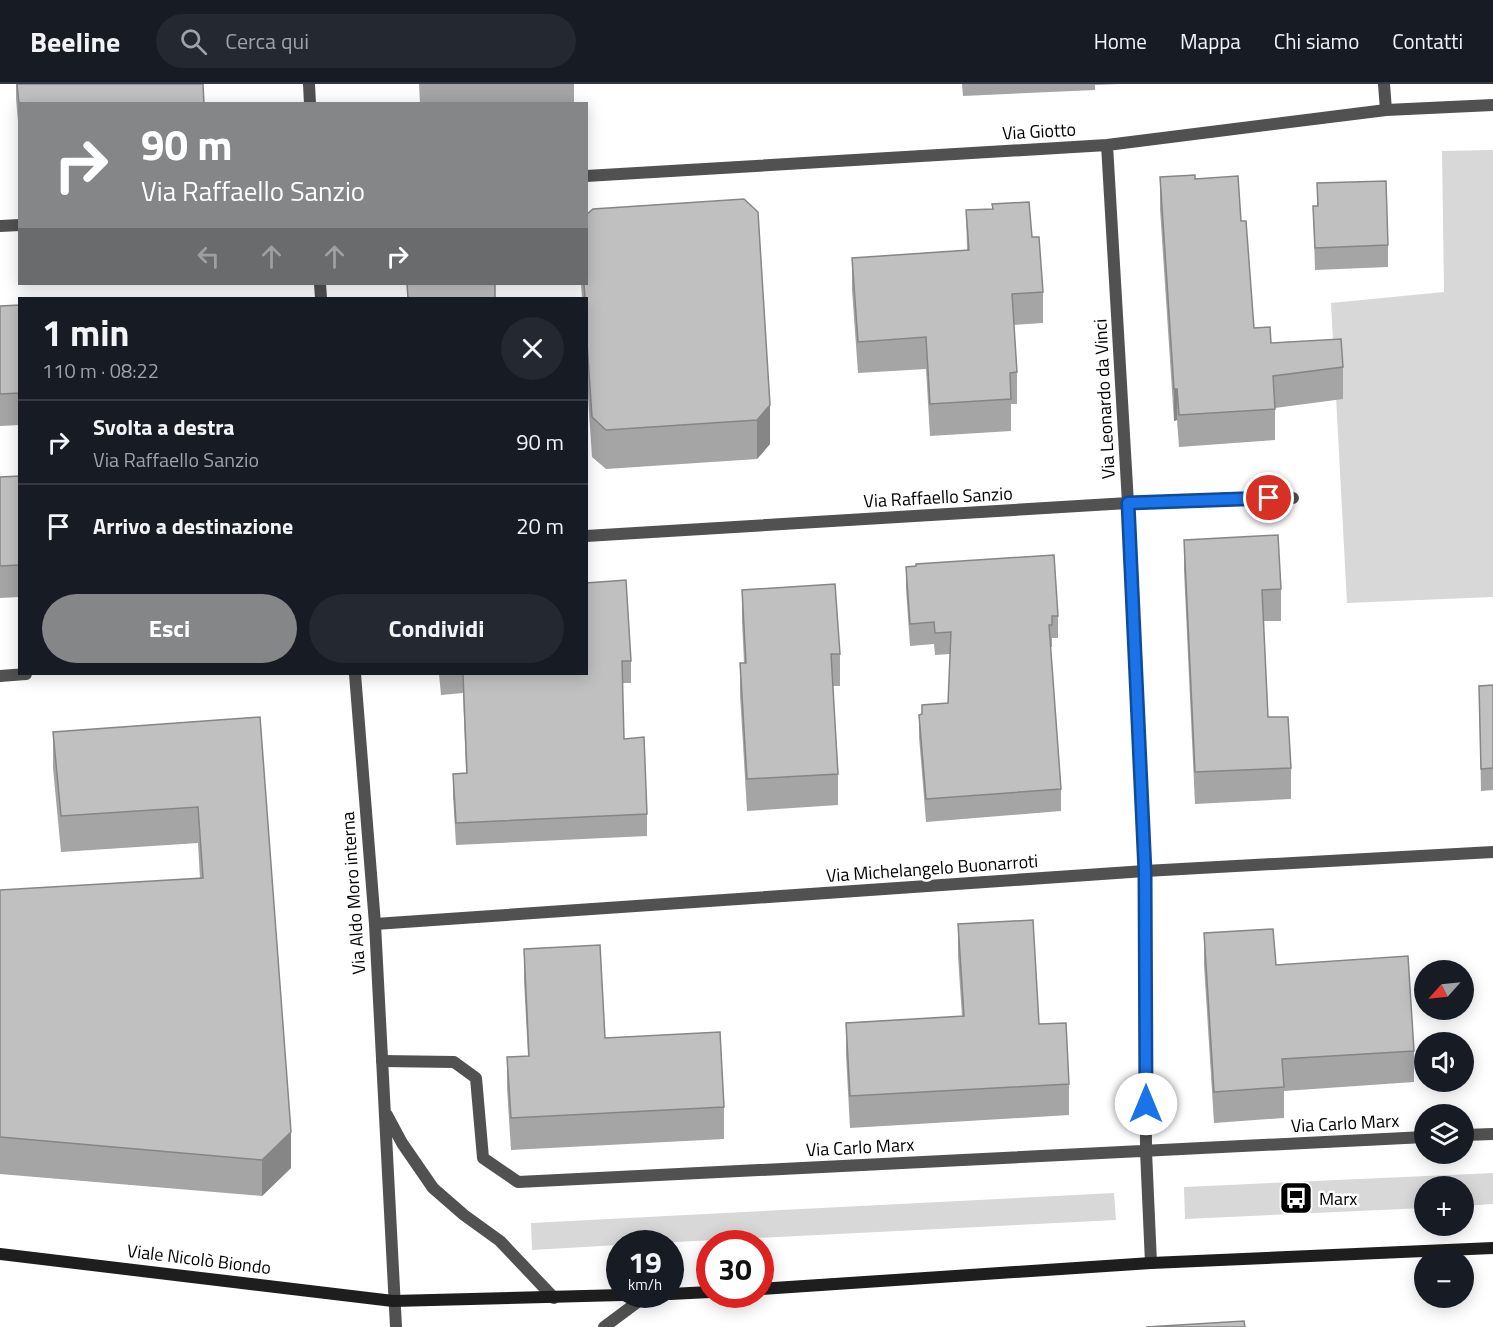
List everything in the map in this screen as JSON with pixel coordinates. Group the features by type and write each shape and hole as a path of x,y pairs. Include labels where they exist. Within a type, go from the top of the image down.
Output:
{"main road":[{"path":"774,1288 1151,1263 1493,1248"},
{"name":"Viale Nicolò Biondo","path":"0,1254 393,1301"},
{"path":"393,1301 606,1296"}],"street":[{"path":"309,84 310,102"},
{"path":"1384,84 1386,110"},
{"name":"Via Giotto","path":"588,176 1107,145 1386,110 1493,105"},
{"name":"Via Leonardo da Vinci","path":"1107,145 1128,503 1145,872 1146,1151 1151,1263"},
{"path":"0,226 18,225"},
{"name":"Via Raffaello Sanzio","path":"588,536 1128,503 1293,498"},
{"path":"0,676 18,675"},
{"name":"Via Aldo Moro interna","path":"355,675 375,924 396,1327"},
{"name":"Via Michelangelo Buonarroti","path":"375,924 1145,872 1493,852"},
{"name":"Via Carlo Marx","path":"382,1061 454,1062 476,1078 483,1158 518,1182 1414,1138"},
{"name":"Via Aldo Moro interna","path":"384,1110 402,1143 433,1188 464,1215 500,1241 554,1298"},
{"path":"1474,1135 1493,1134"},
{"path":"604,1327 630,1308"}],"shaded area":[{"path":"1493,150 1493,597 1347,603 1331,303 1444,292 1442,151"},
{"path":"1493,1173 1493,1204 1474,1205 1474,1176 1427,1176"},
{"path":"1414,1177 1414,1209 1185,1219 1184,1187"},
{"path":"1114,1193 1116,1220 774,1237 774,1230 696,1230 696,1241 684,1242 684,1230 606,1230 606,1246 532,1250 531,1223"}],"building":[{"path":"17,84 203,84 204,102 19,102"},
{"path":"1195,175 1195,179 1238,176 1241,221 1246,221 1254,328 1270,327 1271,343 1341,339 1343,367 1273,376 1275,409 1179,415 1177,389 1174,389 1160,177"},
{"path":"1386,181 1388,245 1315,248 1313,206 1318,206 1317,183"},
{"path":"744,199 758,212 770,405 757,420 606,430 592,417 588,358 588,297 585,297 584,285 588,285 588,213 593,209"},
{"path":"1029,202 1032,237 1039,237 1043,292 1012,294 1017,372 1010,373 1011,399 930,404 926,337 858,342 852,258 969,250 966,210 993,209 992,204"},
{"path":"407,285 495,285 495,297 408,297"},
{"path":"18,305 18,393 0,394 0,306"},
{"path":"18,476 18,565 0,566 0,477"},
{"path":"1278,535 1281,589 1262,590 1268,717 1288,717 1291,768 1195,772 1184,540"},
{"path":"1054,555 1058,616 1052,616 1052,625 1049,625 1061,789 926,799 919,715 922,714 922,705 948,703 951,632 935,633 934,622 910,624 906,567 916,566 916,564"},
{"path":"626,580 631,661 622,661 624,739 644,737 647,814 456,823 453,774 467,773 463,675 588,675 588,583"},
{"path":"835,584 840,654 831,654 838,774 747,779 740,663 746,663 742,590"},
{"path":"1493,685 1493,768 1481,769 1479,686"},
{"path":"260,717 291,1132 262,1160 0,1137 0,890 203,878 198,807 61,816 53,732"},
{"path":"1033,920 1039,1024 1066,1023 1069,1084 850,1096 846,1023 964,1016 958,924"},
{"path":"1273,929 1276,965 1408,956 1414,1051 1282,1059 1284,1087 1214,1092 1204,933"},
{"path":"600,945 605,1038 720,1032 724,1107 511,1118 507,1057 529,1056 524,949"},
{"path":"1244,1321 1245,1327 1146,1327"}],"place":[{"name":"Marx","path":"1296,1198"}],"route":[{"path":"1146,1104 1145,872 1128,503 1269,498"}]}
